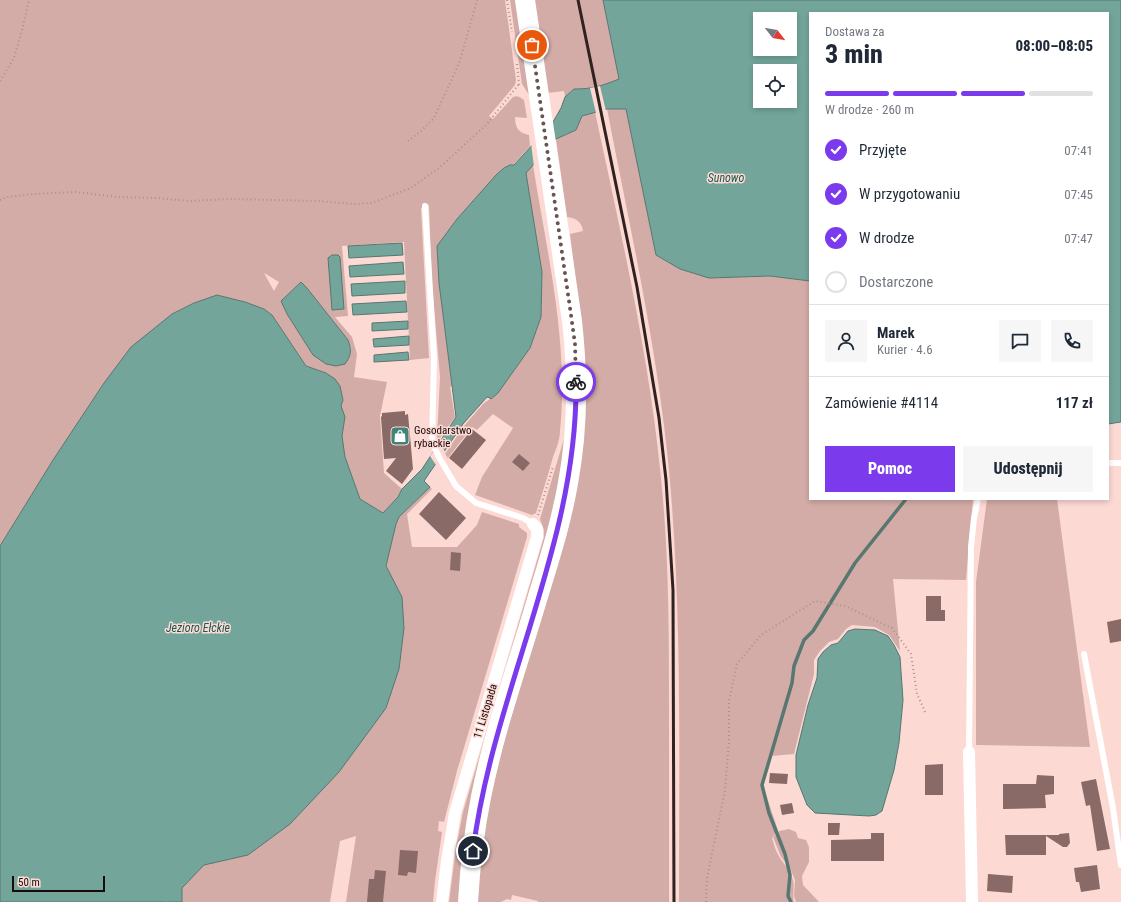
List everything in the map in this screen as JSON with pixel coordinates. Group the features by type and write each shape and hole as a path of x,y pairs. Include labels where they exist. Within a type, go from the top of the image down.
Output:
{"main road":[{"path":"468,902 473,851 482,791 565,499 571,466 575,417 575,354 570,308 525,0"}],"street":[{"name":"11 Listopada","path":"442,902 455,813 537,537 537,529 533,524"},
{"path":"969,752 972,902"}],"lane":[{"path":"425,206 434,359 432,442 456,486 476,502 523,518 533,524"},
{"path":"1109,463 1121,463"},
{"path":"969,752 971,547 978,500"},
{"path":"1084,654 1113,808 1121,865"}],"path":[{"path":"0,81 14,58 29,0"},
{"path":"408,141 434,118 460,61 476,0"},
{"path":"0,200 7,197 34,194 76,192 117,197 190,201 229,199 319,201 354,204 371,203 411,188 439,168 487,124 519,84"},
{"path":"533,524 537,518 553,466"},
{"path":"706,902 707,878 725,790 729,741 729,701 737,664 761,636 816,601 844,606 892,628 911,654 917,694 926,714"}],"shaded area":[{"path":"0,0 505,0 516,80 515,85 489,116 493,119 514,96 523,99 527,118 515,117 516,124 522,133 529,135 530,146 513,165 496,175 457,219 437,246 439,283 452,386 450,387 455,417 440,438 437,439 440,377 432,283 429,205 421,208 429,358 410,360 404,242 342,246 348,316 335,317 352,337 357,354 354,377 387,382 380,416 384,473 402,489 398,497 383,513 360,499 345,457 342,436 345,418 326,373 306,366 272,315 264,309 245,302 217,295 194,303 172,314 104,383 53,460 0,546","holes":["264,273 279,282 274,291","301,282 348,340 351,348 348,360 313,355 287,314 281,301"]},
{"path":"510,0 517,0 531,98 522,84"},
{"path":"534,0 603,0 619,79 597,87 574,89 565,97 564,91 547,93"},
{"path":"607,109 626,109 656,255 709,278 770,276 809,281 809,500 973,500 966,580 893,579 900,651 889,635 875,627 852,625 846,629 838,639 829,642 814,660 814,674 794,754 771,756 763,786 778,830 772,838 774,846 793,880 794,902 679,902 678,639 674,534 670,481 659,388 635,248"},
{"path":"595,112 642,340 656,432 664,507 669,623 669,902 538,902 512,895 511,900 507,899 501,902 477,902 477,887 487,813 505,737 566,537 575,498 582,332 570,234 583,231 578,221 567,217 556,139 576,130 582,116"},
{"path":"533,165 555,298 562,364 562,398 559,441 536,513 532,515 475,495 482,477 513,428 493,414 477,430 472,427 448,458 445,454 464,426 483,404 498,393 530,348 541,317 542,272 526,173"},
{"path":"564,439 563,465 461,902 449,902 456,848 463,812 544,537 544,530 540,519"},
{"path":"430,487 432,489 407,514 412,547 457,547 477,525 482,512 519,524 519,527 527,533 457,771 444,822 439,821 438,831 442,832 433,902 346,902 356,836 340,841 330,902 164,902 402,597 386,566 396,524 399,517"},
{"path":"987,500 1057,500 1090,747 976,745 976,582"},
{"path":"789,829 796,832 798,838 806,840 809,847 809,862 802,876 803,885 819,902 796,902 794,896 795,880 790,868 781,857 773,837 779,831"}],"water":[{"name":"Jezioro Ełckie","path":"603,0 1121,0 1121,422 1109,424 1109,12 809,12 809,281 770,276 709,278 680,269 656,255 626,109 607,109 582,116 576,130 556,139 526,173 542,272 541,317 530,348 498,393 491,399 487,397 463,424 424,481 430,487 399,517 386,566 402,597 404,628 399,669 386,708 339,772 290,824 248,855 204,865 182,888 182,902 0,902 0,546 53,460 104,383 131,347 172,314 194,303 217,295 245,302 264,309 272,315 306,366 326,373 335,379 340,386 343,400 341,406 345,417 342,436 345,457 360,499 383,513 398,497 402,489 422,469 456,417 439,283 437,246 457,219 496,175 504,168 514,165 553,122 565,97 574,89 597,87 619,79"},
{"path":"402,243 403,255 349,258 348,246"},
{"path":"332,255 338,255 340,257 344,309 332,310 328,258"},
{"path":"403,262 404,274 350,277 349,266"},
{"path":"405,281 405,293 352,296 351,284"},
{"path":"301,282 348,340 350,353 345,364 336,366 326,364 313,355 287,314 281,301"},
{"path":"406,301 407,312 353,315 352,304"},
{"path":"408,321 408,329 372,331 372,323"},
{"path":"409,336 409,345 374,347 373,339"},
{"path":"408,352 409,360 374,362 374,355"},
{"path":"855,629 875,630 888,636 900,657 903,700 899,743 894,770 882,811 876,815 869,816 815,813 807,805 796,777 796,755 808,705 817,678 818,659 831,645 838,643 848,631"}],"pier":[{"path":"600,86 606,111 596,113 590,88"},
{"path":"551,121 556,142 534,167 531,143"},
{"path":"440,442 445,452 436,465 430,456"}],"building":[{"path":"405,411 405,415 408,414 413,469 402,484 386,471 396,458 384,459 381,417 382,413"},
{"path":"472,429 486,440 462,469 449,458"},
{"path":"519,454 530,463 523,471 512,462"},
{"path":"439,492 466,518 446,540 419,514"},
{"path":"451,552 461,553 460,571 450,570"},
{"path":"926,596 941,596 941,610 945,610 945,621 926,621"},
{"path":"1121,619 1121,641 1110,643 1107,622"},
{"path":"943,764 943,795 925,795 925,765"},
{"path":"770,773 788,774 787,784 769,783"},
{"path":"1037,775 1054,776 1054,794 1045,795 1046,808 1003,809 1003,784 1036,784"},
{"path":"1096,779 1110,849 1097,851 1090,805 1086,806 1081,782"},
{"path":"792,803 794,813 782,815 780,805"},
{"path":"828,823 840,823 839,835 828,835"},
{"path":"871,833 884,833 884,861 831,861 831,840 871,839"},
{"path":"1069,833 1070,843 1067,847 1063,847 1046,836 1046,855 1006,855 1005,835 1059,835"},
{"path":"400,850 418,851 416,873 408,872 407,876 398,875"},
{"path":"1097,865 1100,889 1081,892 1079,882 1076,882 1074,868"},
{"path":"375,870 386,871 383,902 367,902 369,879 374,879"},
{"path":"988,874 1013,876 1012,893 987,891"}],"waterway":[{"path":"791,902 788,896 790,875 785,854 769,813 762,785 792,683 794,666 804,640 813,631 855,563 905,500"}],"railway":[{"path":"578,0 637,287 659,418 666,480 673,590 674,902"}],"way so far":[{"path":"532,45 575,344 576,382"}],"place":[{"name":"Gosodarstwo rybackie","path":"400,436"}],"route":[{"path":"473,851 481,796 497,734 547,567 565,499 573,448 576,382"}],"water label":[{"name":"Sunowo","path":"726,178"}]}
